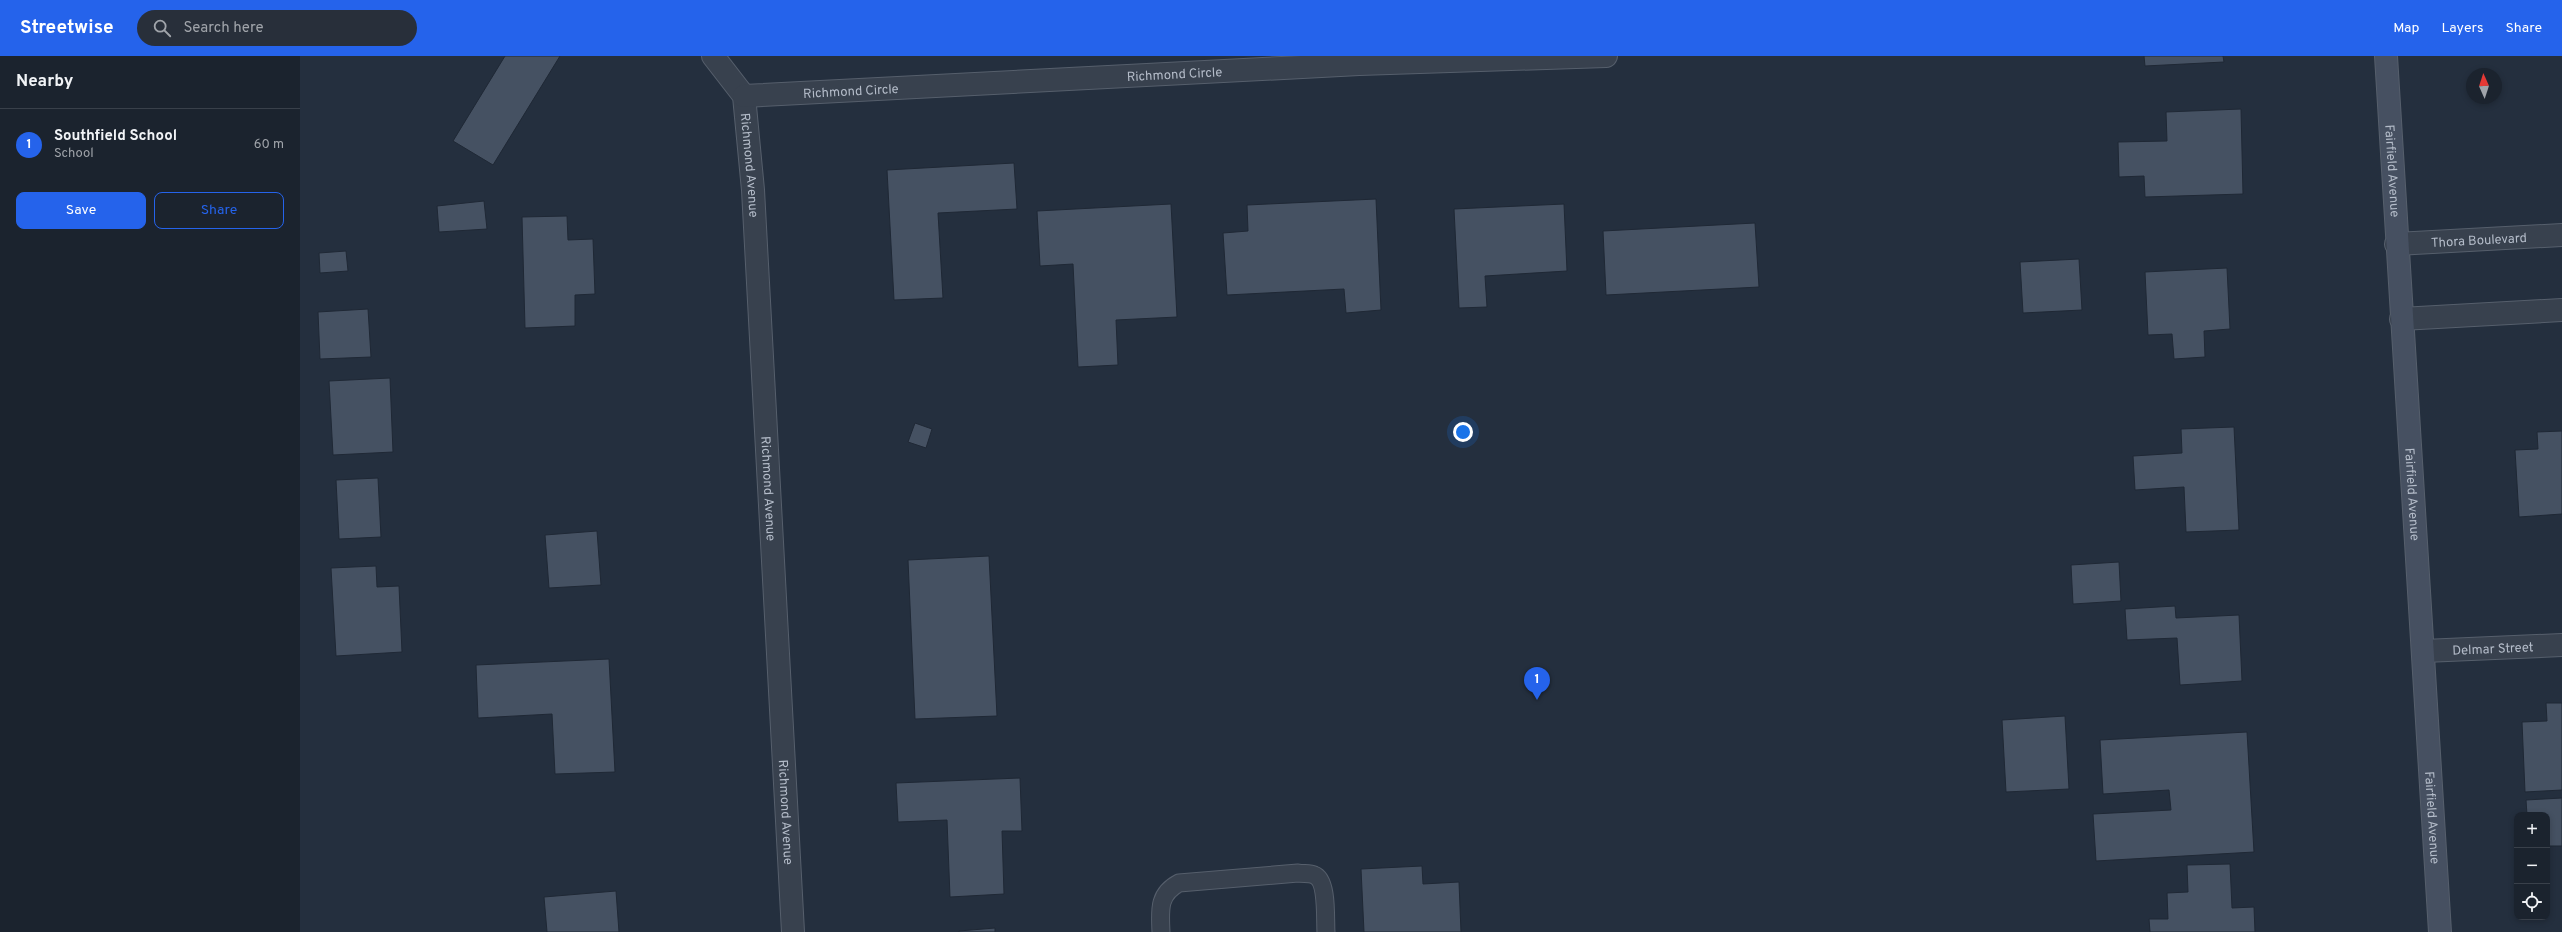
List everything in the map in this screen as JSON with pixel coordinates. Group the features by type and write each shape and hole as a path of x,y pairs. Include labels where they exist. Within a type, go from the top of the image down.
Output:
{"street":[{"name":"Richmond Avenue","path":"712,56 744,96 754,198 793,932"},
{"name":"Richmond Circle","path":"744,96 1359,64 1606,56"},
{"name":"Fairfield Avenue","path":"2386,56 2396,244 2424,651 2440,932"},
{"name":"Thora Boulevard","path":"2396,244 2562,234"},
{"path":"2401,318 2562,310"},
{"name":"Delmar Street","path":"2424,651 2562,644"}],"lane":[{"path":"1161,932 1160,912 1164,896 1169,889 1180,883 1298,874 1314,875 1320,880 1324,889 1326,932"}],"building":[{"path":"505,56 560,56 493,165 453,141"},
{"path":"2144,56 2223,56 2224,62 2145,66"},
{"path":"2241,109 2243,194 2145,197 2144,176 2119,177 2118,142 2167,141 2166,112"},
{"path":"1014,163 1017,209 938,213 943,298 894,300 887,170"},
{"path":"1376,199 1381,310 1346,313 1344,289 1227,295 1223,233 1248,231 1247,205"},
{"path":"484,201 487,229 439,232 437,206"},
{"path":"1171,204 1177,317 1116,320 1118,365 1078,367 1073,264 1040,266 1037,211"},
{"path":"1564,204 1567,271 1485,276 1487,307 1459,308 1454,209"},
{"path":"567,216 568,240 593,239 595,294 575,295 575,326 525,328 522,217"},
{"path":"1755,223 1759,287 1606,295 1603,231"},
{"path":"346,251 348,271 320,273 319,253"},
{"path":"2079,259 2082,310 2023,313 2020,262"},
{"path":"2227,268 2230,329 2204,331 2205,357 2174,359 2172,334 2148,335 2145,272"},
{"path":"368,309 371,357 320,359 318,312"},
{"path":"390,378 393,452 333,455 329,381"},
{"path":"915,423 932,429 926,448 908,442"},
{"path":"2234,427 2239,530 2186,532 2184,487 2135,490 2133,456 2182,453 2181,429"},
{"path":"2562,431 2562,514 2519,517 2515,450 2538,449 2537,432"},
{"path":"378,478 381,537 339,539 336,480"},
{"path":"597,531 601,585 549,588 545,535"},
{"path":"989,556 997,716 915,719 908,560"},
{"path":"2119,562 2121,601 2073,604 2071,565"},
{"path":"376,566 377,587 399,586 402,652 336,656 331,568"},
{"path":"2175,606 2176,618 2239,615 2242,681 2180,685 2177,638 2127,640 2125,609"},
{"path":"609,659 615,772 555,774 552,714 478,718 476,665"},
{"path":"2546,703 2562,703 2562,790 2525,792 2522,722 2547,721"},
{"path":"2065,716 2069,789 2006,792 2002,720"},
{"path":"2247,732 2254,852 2096,861 2093,814 2171,810 2169,790 2103,794 2100,740"},
{"path":"1020,778 1022,831 1002,831 1004,894 950,897 947,820 898,822 896,783"},
{"path":"2562,798 2562,846 2550,846 2550,812 2527,812 2526,800"},
{"path":"2230,864 2232,908 2254,907 2255,932 2150,932 2149,919 2168,919 2167,893 2188,892 2187,865"},
{"path":"1422,866 1423,884 1459,882 1461,932 1364,932 1361,869"},
{"path":"616,891 619,932 547,932 544,897"},
{"path":"995,928 995,932 959,932 959,931"}],"place":[{"name":"Southfield School","path":"1537,700"}]}
